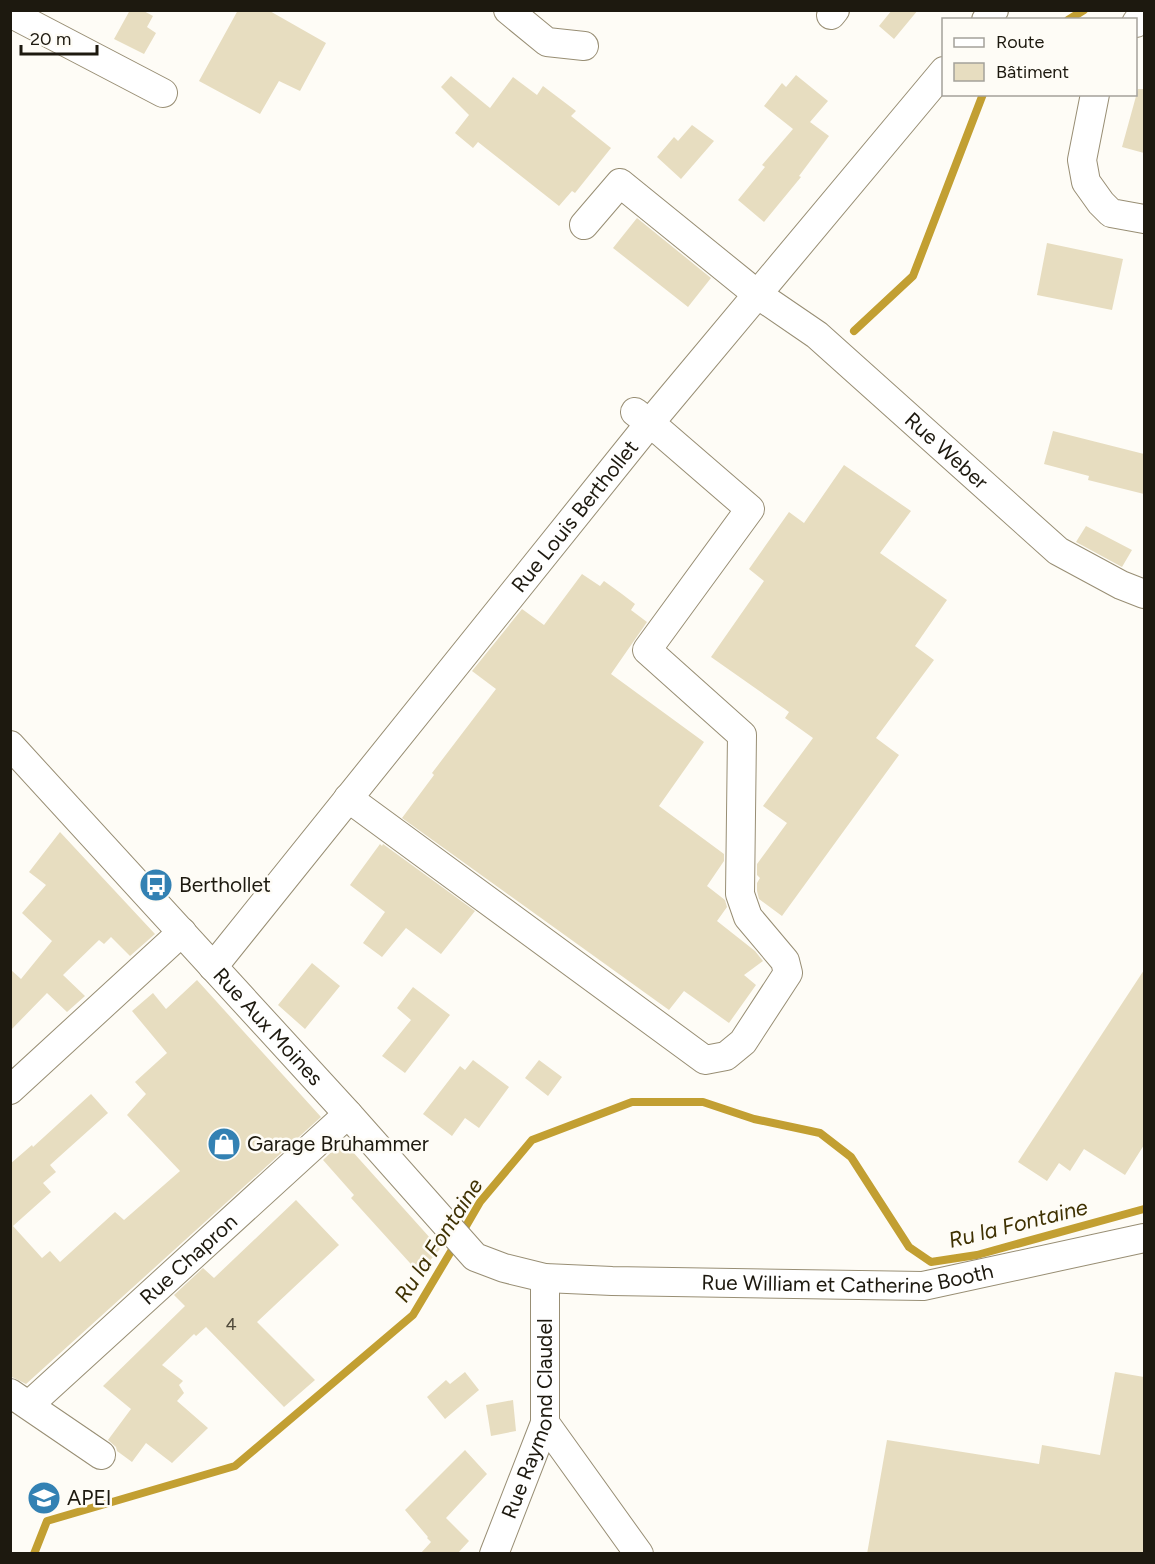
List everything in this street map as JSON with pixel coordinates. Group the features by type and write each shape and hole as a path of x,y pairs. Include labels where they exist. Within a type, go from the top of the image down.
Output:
{"street":[{"path":"508,10 547,42 584,46"},
{"path":"10,13 163,93"},
{"name":"Rue Louis Berthollet","path":"213,967 348,798 642,418 757,294 942,73"},
{"path":"1095,96 1082,160 1086,182 1111,213 1144,219"},
{"name":"Rue Weber","path":"584,225 620,183 757,294 817,335 1058,551 1121,585 1144,594"},
{"path":"348,798 705,1060 726,1056 743,1042 788,973 785,961 748,917 740,894 742,735 647,650 750,509 642,418"},
{"name":"Rue Aux Moines","path":"10,745 348,1114 475,1257 504,1268 545,1278"},
{"path":"10,1090 182,932"},
{"name":"Rue Chapron","path":"20,1399 348,1114"},
{"name":"Rue William et Catherine Booth","path":"545,1278 923,1286 1144,1238"},
{"name":"Rue Raymond Claudel","path":"494,1554 545,1423 545,1278"},
{"path":"20,1399 101,1455"},
{"path":"545,1423 639,1554"}],"building":[{"path":"130,10 142,10 153,16 147,27 156,33 144,54 114,39"},
{"path":"238,10 268,10 326,43 300,91 279,81 260,114 199,81"},
{"path":"892,10 918,10 894,39 879,26"},
{"path":"796,75 828,101 810,122 829,136 799,176 801,177 764,222 738,200 765,167 762,165 793,129 764,106 782,83 786,87"},
{"path":"451,76 490,108 513,77 537,95 543,86 576,111 571,116 611,148 575,193 572,191 559,206 478,142 473,148 455,133 469,115 441,87"},
{"path":"1138,89 1144,89 1144,153 1122,147"},
{"path":"692,125 714,141 681,179 657,157 674,137 678,141"},
{"path":"637,218 711,278 688,307 613,248"},
{"path":"1047,243 1123,259 1112,310 1037,295"},
{"path":"1053,431 1144,454 1144,494 1088,480 1089,476 1044,464"},
{"path":"844,465 911,511 880,553 947,600 915,646 934,660 876,738 899,755 782,916 759,899 757,883 760,878 757,875 757,864 787,823 763,806 813,738 785,718 789,712 711,657 764,581 749,569 789,512 804,523"},
{"path":"1086,526 1132,550 1122,567 1076,542"},
{"path":"582,574 600,586 604,581 622,594 635,604 631,610 647,622 611,674 704,742 659,806 724,854 724,861 707,886 725,900 727,907 717,921 755,951 763,961 744,975 756,985 729,1023 684,991 669,1010 402,818 434,775 432,773 496,689 472,671 522,609 544,625"},
{"path":"60,832 155,934 130,956 111,937 104,944 99,940 63,975 85,996 67,1012 47,993 10,1031 10,969 21,979 52,941 22,913 46,885 29,872"},
{"path":"380,844 475,911 441,954 406,928 382,957 363,943 385,912 350,885"},
{"path":"312,963 340,986 305,1029 278,1005"},
{"path":"1144,970 1144,1145 1125,1175 1084,1149 1070,1171 1059,1163 1047,1181 1018,1162"},
{"name":"Garage Bruhammer","path":"197,980 321,1117 26,1384 10,1376 10,1164 32,1145 33,1147 91,1094 108,1113 50,1165 56,1172 43,1183 51,1192 13,1226 42,1258 50,1251 60,1262 115,1212 124,1220 180,1171 127,1115 146,1094 135,1082 167,1053 132,1011 153,993 166,1009"},
{"path":"413,987 450,1015 405,1073 382,1056 411,1020 397,1008"},
{"path":"473,1060 509,1087 479,1128 465,1118 452,1136 423,1114 460,1066 465,1070"},
{"path":"539,1060 562,1077 548,1096 525,1078"},
{"path":"343,1141 440,1249 419,1273 351,1198 354,1195 323,1160"},
{"path":"296,1200 339,1245 257,1322 315,1380 284,1407 206,1327 196,1336 194,1334 162,1365 183,1381 179,1385 184,1393 177,1401 208,1428 172,1463 146,1443 132,1462 117,1451 108,1440 131,1409 103,1386 185,1306 174,1295 203,1268 214,1278"},
{"path":"465,1372 479,1390 445,1419 427,1397 446,1380 450,1384"},
{"path":"1115,1372 1144,1377 1144,1554 867,1554 887,1440 1039,1464 1042,1445 1100,1455"},
{"path":"513,1400 516,1431 491,1436 486,1405"},
{"path":"465,1450 487,1474 446,1518 469,1541 457,1554 420,1554 431,1542 405,1510"}],"waterway":[{"path":"1071,18 1084,10"},
{"path":"854,331 913,276 982,96"},
{"name":"Ru la Fontaine","path":"462,1233 480,1202 532,1140 632,1102 703,1102 754,1119 820,1133 851,1157 909,1247 931,1262 977,1255 1144,1209"},
{"name":"Ru la Fontaine","path":"34,1554 47,1521 235,1466 413,1315 456,1243"}],"place":[{"name":"Berthollet","path":"156,885"},
{"name":"Garage Bruhammer","path":"224,1144"},
{"name":"APEI","path":"44,1498"}]}
